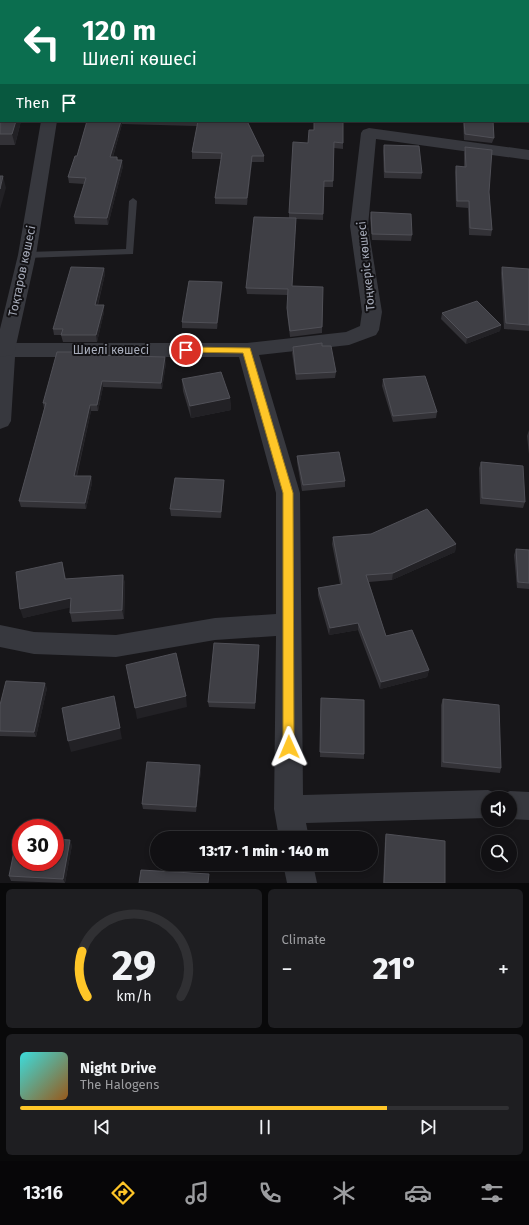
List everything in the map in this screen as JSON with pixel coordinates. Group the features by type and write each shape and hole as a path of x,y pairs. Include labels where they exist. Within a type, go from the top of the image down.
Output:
{"street":[{"name":"Тоқтаров көшесі","path":"0,421 3,350 27,255 49,122"},
{"name":"Тоңкерiс көшесі","path":"349,338 369,330 372,312 359,226 369,133 529,155"},
{"name":"Шиелі көшесі","path":"3,350 247,350 349,338"},
{"path":"247,350 288,493 287,624 289,809 293,831"},
{"path":"0,636 34,643 116,646 215,629 287,624"},
{"path":"289,809 481,804"},
{"path":"517,805 529,806"},
{"path":"299,871 302,883"}],"lane":[{"path":"27,255 130,252 133,201"}],"building":[{"path":"0,122 16,122 12,134 0,134"},
{"path":"87,122 121,122 110,157 117,157 117,160 122,160 107,218 74,217 86,178 68,177 75,156 77,156"},
{"path":"198,122 247,122 264,156 252,156 247,198 215,198 222,153 192,152"},
{"path":"314,122 343,122 343,143 334,142 333,181 324,181 323,214 289,213 293,142 308,143 309,130 314,130"},
{"path":"464,122 493,122 494,138 465,134"},
{"path":"384,145 419,146 422,173 385,172"},
{"path":"465,147 492,150 489,192 492,230 470,228 469,201 457,201 456,166 466,167"},
{"path":"0,176 3,176 0,189"},
{"path":"371,212 411,214 412,235 372,234"},
{"path":"254,217 296,218 292,286 323,287 322,327 290,331 287,308 288,289 246,288"},
{"path":"71,267 104,268 95,305 104,305 96,335 61,335 63,329 53,329"},
{"path":"502,267 529,269 529,325 506,323"},
{"path":"189,281 222,282 217,323 182,322"},
{"path":"477,301 501,325 467,338 442,313"},
{"path":"322,343 322,346 331,346 336,372 296,374 293,347"},
{"path":"57,352 92,352 92,355 165,357 161,383 102,381 97,405 90,405 74,476 91,476 85,503 19,501 46,403 43,403"},
{"path":"221,372 230,398 190,406 182,379"},
{"path":"425,376 437,412 393,416 383,379"},
{"path":"339,452 345,481 303,485 297,456"},
{"path":"481,462 523,466 525,502 482,498"},
{"path":"175,478 224,480 221,512 170,509"},
{"path":"427,509 456,544 393,573 366,575 386,636 412,630 429,670 381,682 358,623 330,628 318,588 342,584 333,537 371,534"},
{"path":"516,549 529,550 529,583 518,582"},
{"path":"62,562 65,579 123,575 122,610 70,613 71,598 20,609 16,572"},
{"path":"214,643 259,645 255,703 208,702"},
{"path":"176,653 186,696 135,708 126,665"},
{"path":"6,681 45,683 34,732 0,731 0,705"},
{"path":"114,696 120,728 68,741 62,708"},
{"path":"321,698 364,700 364,754 320,752"},
{"path":"443,699 499,705 501,768 443,762"},
{"path":"147,762 200,765 196,807 142,804"},
{"path":"386,834 445,841 445,883 384,883"},
{"path":"64,840 70,840 63,879 9,876 12,861 12,871 64,871"},
{"path":"141,870 209,874 208,883 139,883"}],"route":[{"path":"186,350 247,350 288,493 287,624 289,747"}]}
